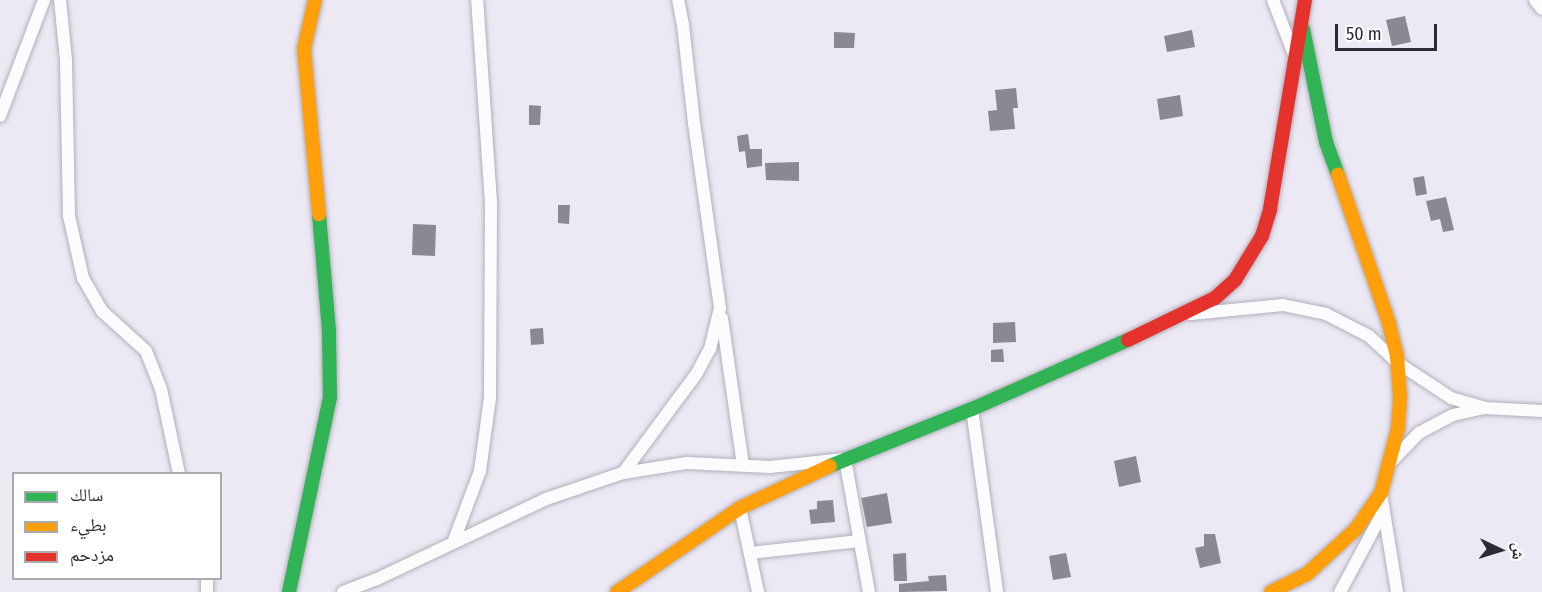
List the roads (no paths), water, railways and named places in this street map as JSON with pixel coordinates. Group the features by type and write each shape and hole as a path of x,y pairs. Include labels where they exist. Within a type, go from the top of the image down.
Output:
{"street":[{"path":"0,116 44,0"},
{"path":"60,0 66,60 69,216 83,278 103,312 146,351 161,389 179,472"},
{"path":"289,592 330,398 329,330 304,49 315,0"},
{"path":"453,543 480,471 490,398 491,203 477,0"},
{"path":"678,0 743,466"},
{"path":"1273,0 1295,57"},
{"path":"617,592 740,508 844,459 972,410 1215,298 1234,280 1262,236 1270,209 1305,0"},
{"path":"1535,0 1542,9"},
{"path":"1271,592 1307,574 1356,529 1381,493 1390,463 1399,417 1398,363 1389,323 1326,142 1302,19"},
{"path":"1182,315 1283,305 1326,314 1369,336 1398,363 1451,398 1485,408 1542,411"},
{"path":"623,473 697,373 710,349 720,308"},
{"path":"1390,463 1419,434 1453,415 1485,408"},
{"path":"972,410 997,592"},
{"path":"343,592 546,499 623,473 687,463 770,467 844,459"},
{"path":"844,459 869,592"},
{"path":"1381,493 1396,592"},
{"path":"740,508 758,592"},
{"path":"1340,592 1383,512"},
{"path":"750,553 859,541"}]}
